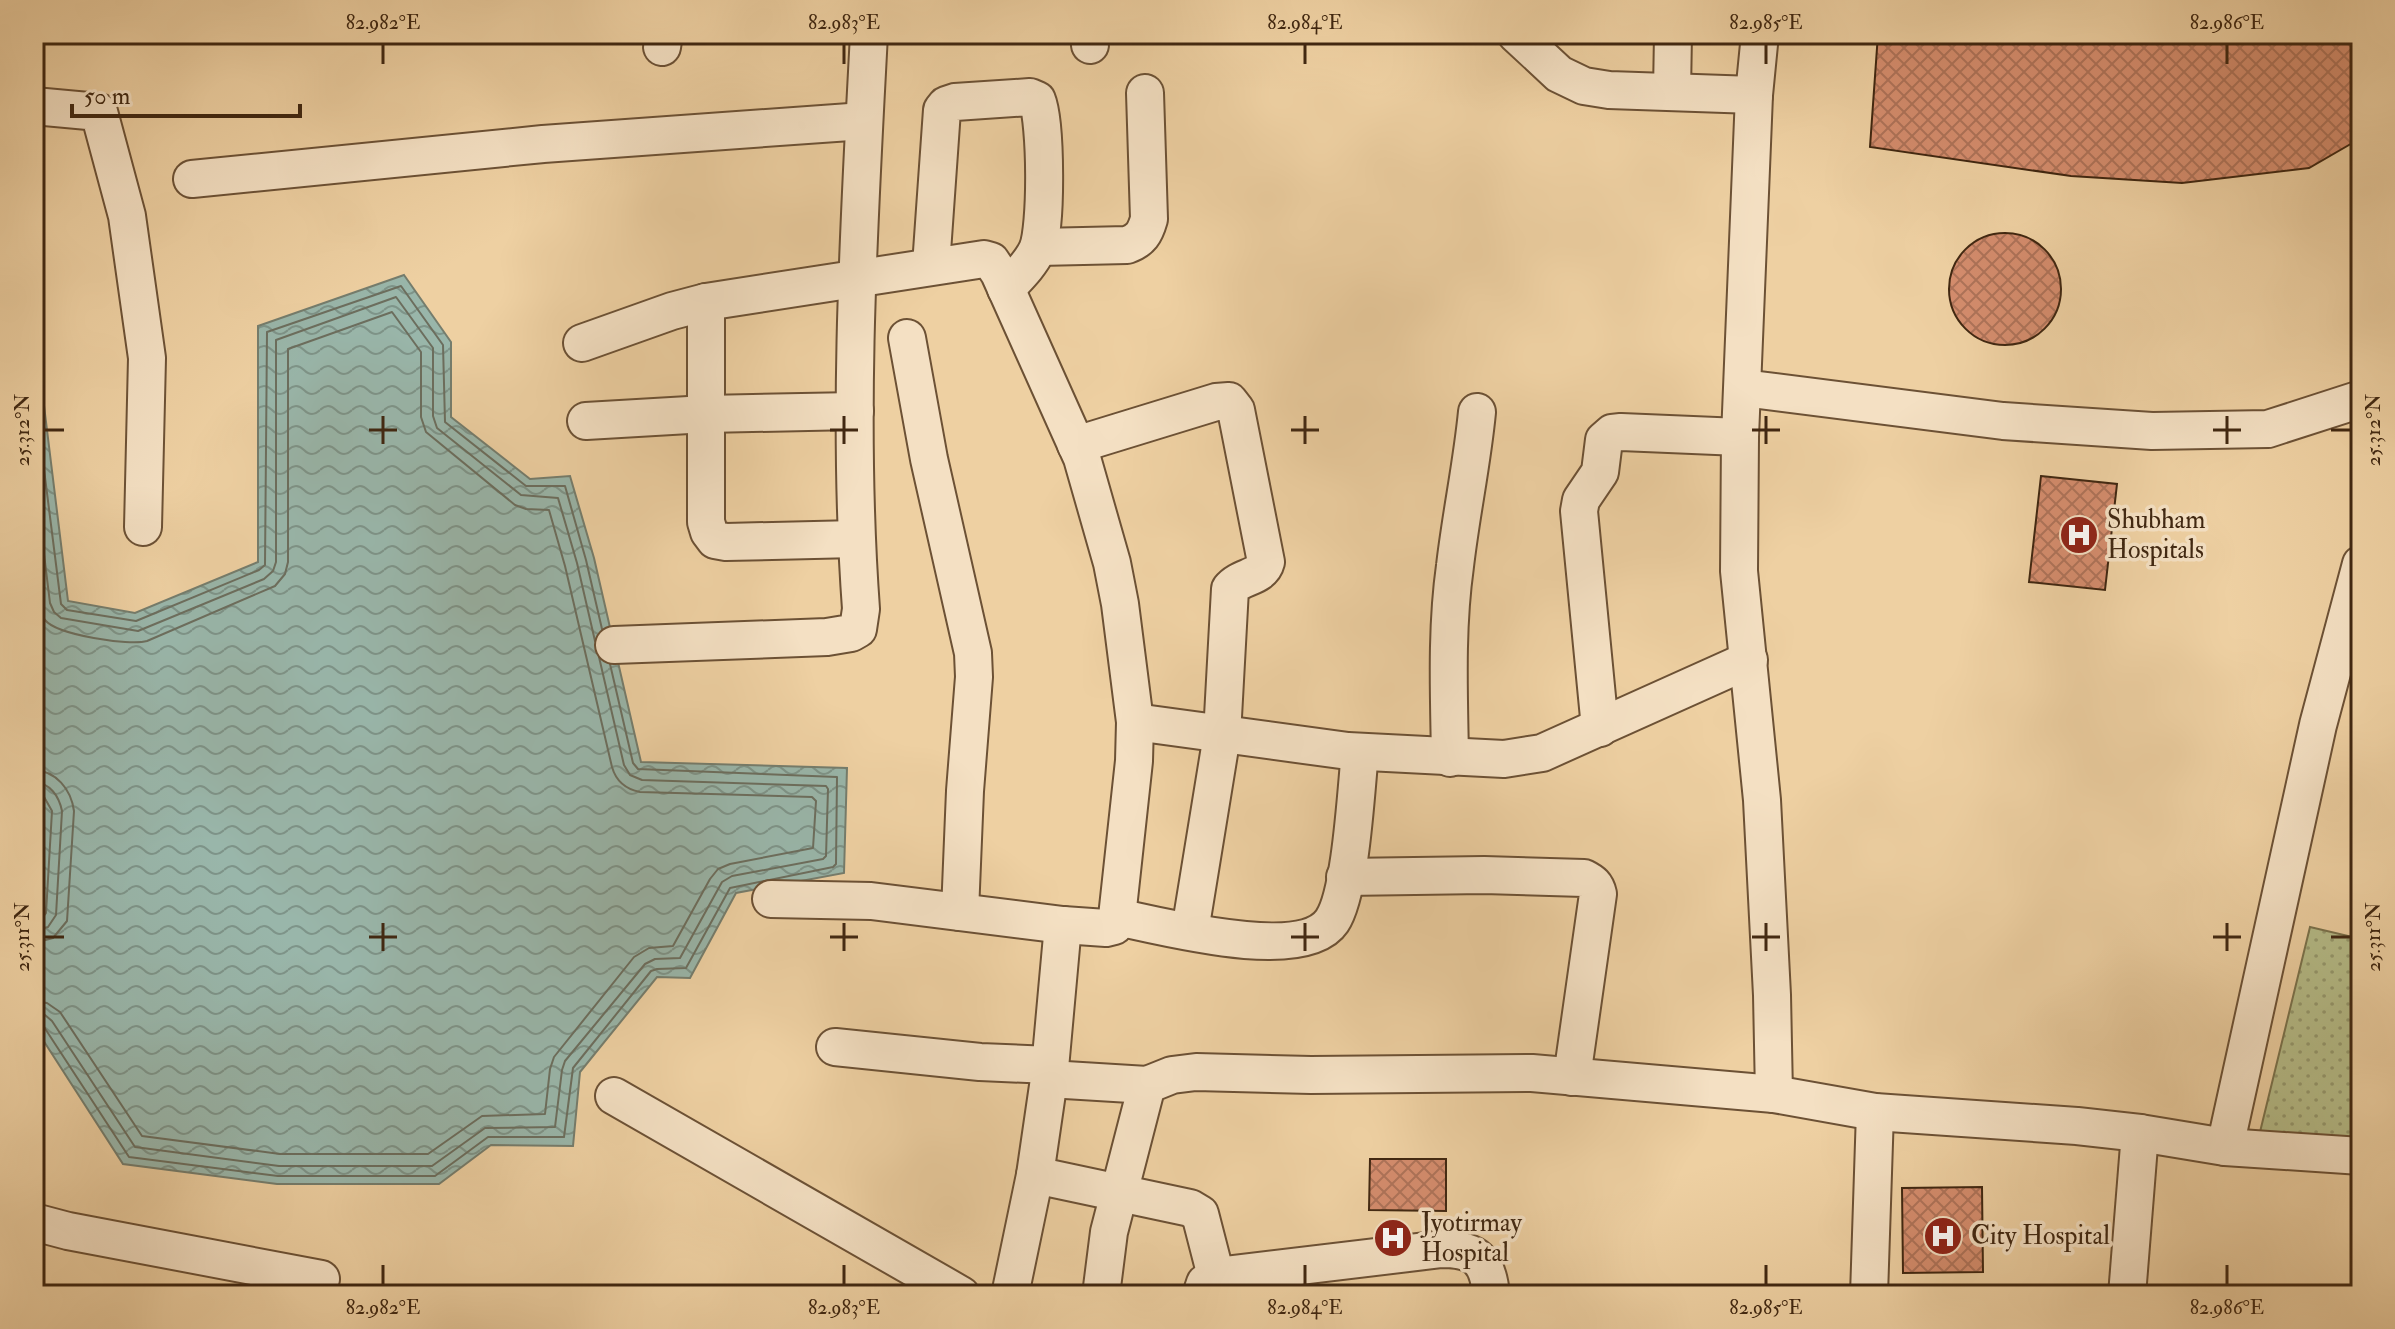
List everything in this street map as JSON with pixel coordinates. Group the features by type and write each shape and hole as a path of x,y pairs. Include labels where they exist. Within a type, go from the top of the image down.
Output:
{"street":[{"path":"614,645 827,637 858,629 861,621 856,539 855,411 869,34"},
{"path":"1516,34 1559,74 1584,86 1754,95"},
{"path":"1672,92 1673,34"},
{"path":"1760,34 1754,95 1740,437 1739,571 1767,884 1774,1094"},
{"path":"1039,247 1127,245 1137,241 1146,231 1149,219 1145,93"},
{"path":"931,266 940,117 946,105 1023,97 1037,100 1043,122 1042,234 1039,247 1024,270 1006,289"},
{"path":"34,106 99,112 127,216 147,358 143,527"},
{"path":"192,179 543,144 864,121"},
{"path":"582,343 706,302 858,280 973,259 991,261 1076,445 1112,563 1129,657 1135,722 1134,761 1114,926 1063,925 871,901 771,899"},
{"path":"706,302 706,522 709,532 715,540 726,542 856,539"},
{"path":"907,338 929,459 973,653 960,912"},
{"path":"1743,388 2003,421 2152,431 2268,429 2361,399"},
{"path":"1076,445 1216,402 1229,401 1234,405 1267,554 1265,569 1241,579 1230,589 1222,735 1190,931"},
{"path":"586,421 706,414 855,411"},
{"path":"1450,758 1448,673 1451,608 1473,462 1477,412"},
{"path":"1600,728 1579,511 1581,500 1600,472 1604,440 1612,433 1621,432 1740,437"},
{"path":"2225,1147 2318,725 2361,564"},
{"path":"1135,722 1360,752 1504,759 1542,753 1749,660"},
{"path":"1117,917 1249,941 1288,940 1323,930 1331,923 1345,877 1360,752"},
{"path":"1345,877 1535,876 1584,878 1597,886 1572,1077"},
{"path":"1010,1295 1035,1175 1049,1072 1063,925"},
{"path":"835,1047 980,1062 1147,1085 1172,1075 1196,1072 1311,1075 1532,1073 1774,1094 1875,1112 2140,1133 2225,1147 2361,1156"},
{"path":"1101,1295 1109,1232 1147,1085"},
{"path":"614,1096 961,1295"},
{"path":"1869,1295 1875,1112"},
{"path":"2127,1295 2140,1133"},
{"path":"1035,1175 1190,1208 1200,1214 1208,1285 1243,1271 1456,1249 1479,1258 1491,1295"},
{"path":"34,1222 321,1279"}],"green space":[{"path":"2310,927 2361,939 2361,1145 2260,1132"}],"water":[{"path":"404,275 451,342 451,417 530,479 570,476 594,558 641,762 847,768 844,873 736,893 690,978 657,977 580,1072 573,1146 491,1145 439,1184 277,1184 123,1164 34,1026 44,810 34,795 34,369 40,373 68,601 135,613 258,562 258,326"}],"building":[{"path":"1878,34 2361,34 2361,138 2309,168 2182,183 2071,176 1870,147"},
{"path":"2005,233 2026,237 2044,250 2057,268 2061,289 2057,310 2044,328 2026,341 2005,345 1984,341 1966,328 1953,310 1949,289 1953,268 1966,250 1984,237"},
{"path":"2041,476 2117,484 2105,590 2029,582"},
{"path":"1370,1159 1446,1159 1446,1211 1369,1210"},
{"path":"1982,1187 1983,1272 1903,1273 1902,1188"}],"place":[{"name":"Shubham Hospitals","path":"2079,535"},
{"name":"City Hospital","path":"1943,1236"},
{"name":"Jyotirmay Hospital","path":"1393,1238"}]}
